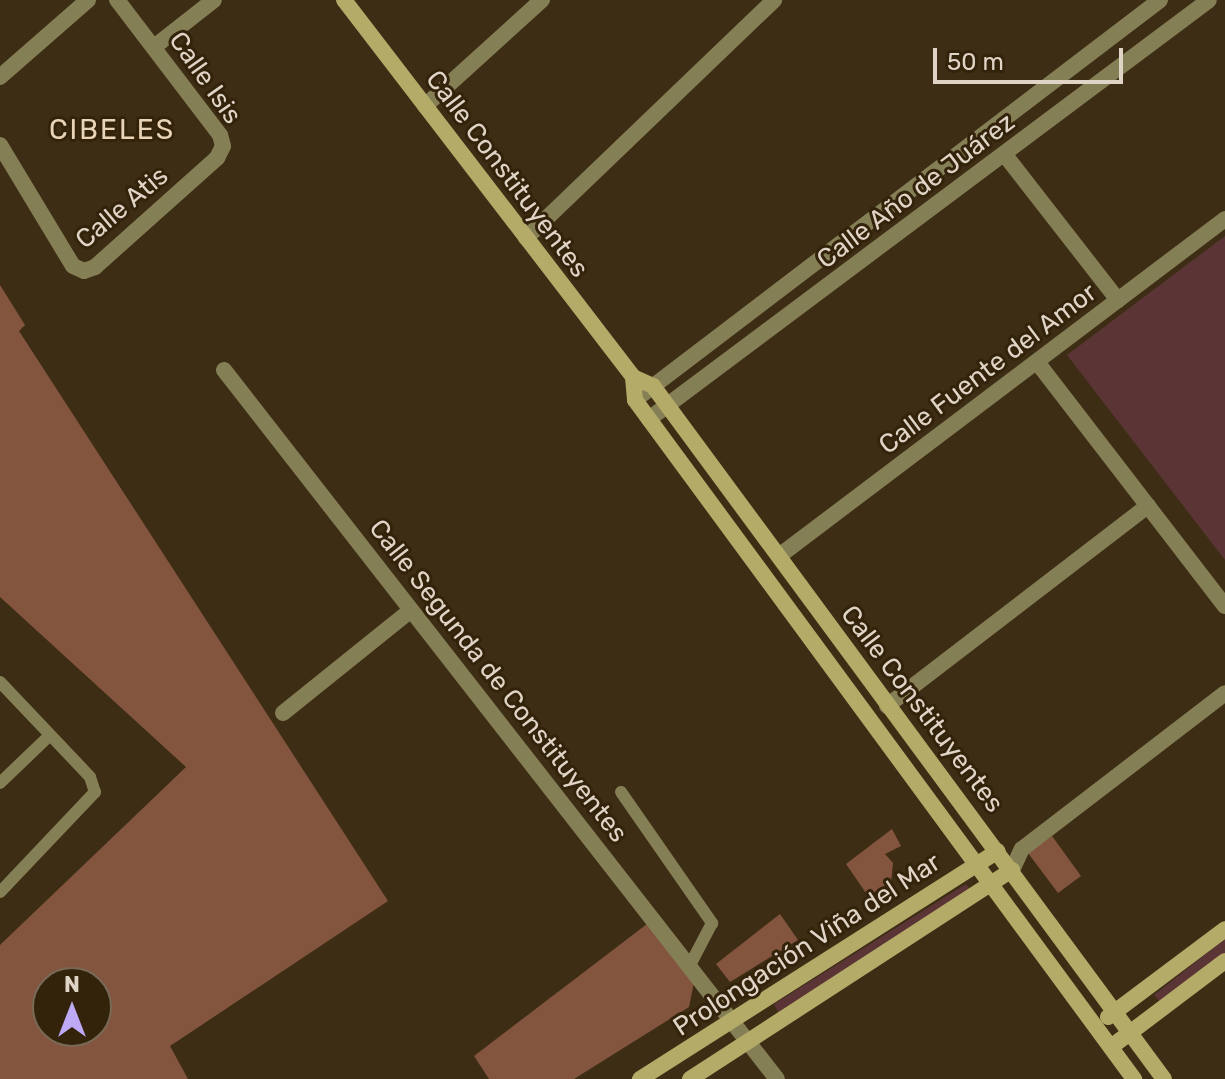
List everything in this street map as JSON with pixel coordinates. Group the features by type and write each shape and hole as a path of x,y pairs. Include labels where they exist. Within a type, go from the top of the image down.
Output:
{"street":[{"path":"0,77 88,0"},
{"name":"Calle Isis","path":"117,0 220,135 223,146"},
{"path":"154,47 214,0"},
{"name":"Calle Constituyentes","path":"344,0 633,377 653,386 668,405 1164,1079"},
{"path":"425,106 542,0"},
{"path":"526,238 774,0"},
{"name":"Calle Año de Juárez","path":"635,400 1160,0"},
{"name":"Calle Año de Juárez","path":"649,419 1209,0"},
{"name":"Calle Atis","path":"0,145 73,266 84,271 95,267 217,158 223,146"},
{"path":"1005,155 1118,300"},
{"name":"Calle Fuente del Amor","path":"779,556 1225,219"},
{"path":"1037,362 1225,606"},
{"name":"Calle Segunda de Constituyentes","path":"224,370 735,1021"},
{"path":"633,377 635,400"},
{"name":"Calle Constituyentes","path":"635,400 1134,1079"},
{"path":"887,706 1148,506"},
{"path":"283,713 411,610"},
{"path":"1012,870 1022,849 1225,693"},
{"path":"998,851 1022,849"},
{"name":"Prolongación Viña del Mar","path":"640,1079 998,851"},
{"name":"Prolongación Viña del Mar","path":"690,1079 1012,870"},
{"path":"1096,1027 1225,929"},
{"path":"1111,1047 1225,961"},
{"path":"735,1021 777,1079"}],"lane":[{"path":"0,682 90,777 95,792 0,892"},
{"path":"0,783 50,735"},
{"path":"621,792 712,923 690,965"}],"shaded area":[{"path":"1225,236 1225,560 1067,355"},
{"path":"966,884 971,891 778,1012 774,1004"},
{"path":"1225,939 1225,953 1161,1003 1154,995"}],"building":[{"path":"0,285 25,325 19,331 388,901 170,1046 188,1079 0,1079 0,945 186,767 0,597"},
{"path":"892,829 901,846 885,854 893,863 891,882 868,896 846,864"},
{"path":"1052,836 1081,876 1058,893 1028,853"},
{"path":"780,914 798,940 730,982 716,964"},
{"path":"647,924 694,982 689,1007 574,1079 489,1079 474,1056"}],"district":[{"name":"CIBELES","path":"112,130"}]}
